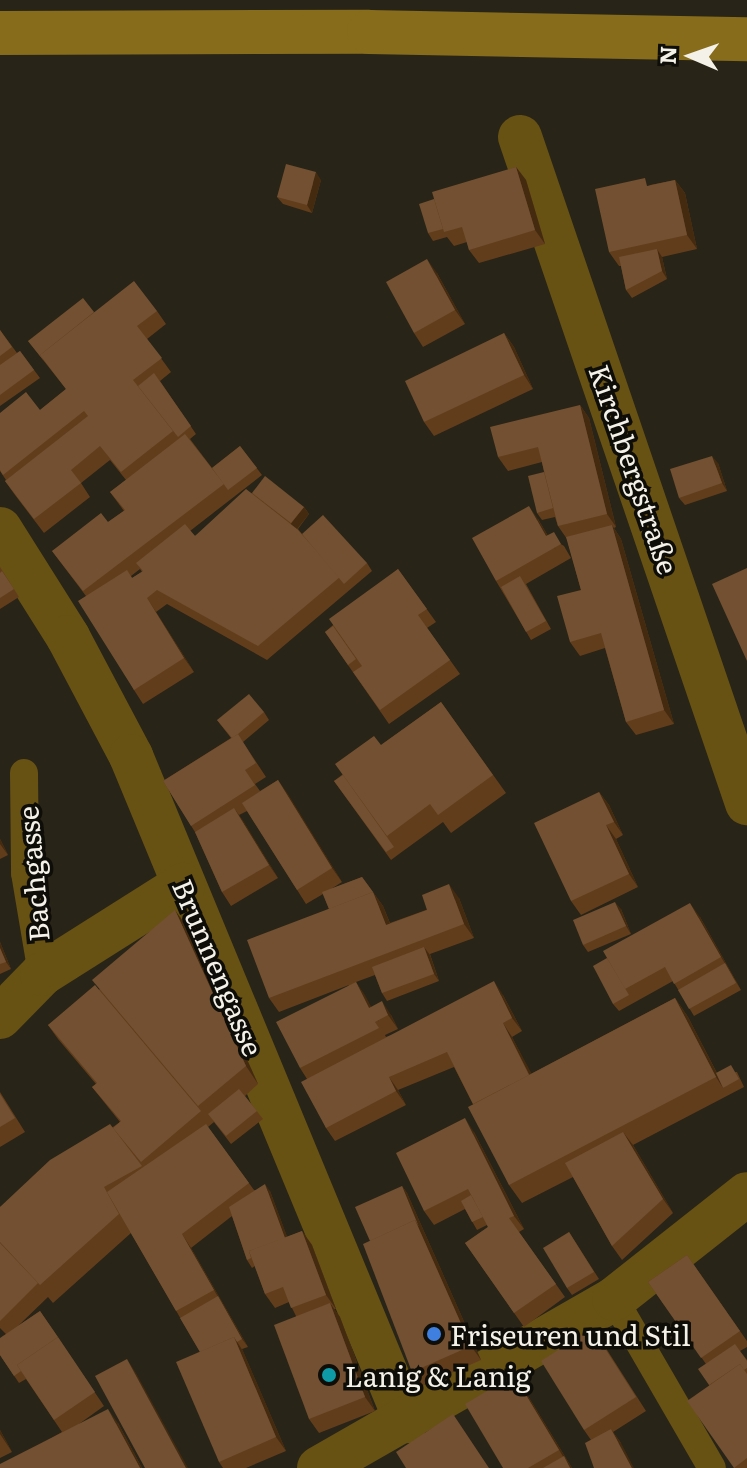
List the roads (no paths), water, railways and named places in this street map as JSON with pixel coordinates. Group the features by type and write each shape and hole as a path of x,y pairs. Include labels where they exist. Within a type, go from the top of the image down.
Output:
{"main road":[{"path":"0,33 369,32 747,39"}],"street":[{"name":"Kirchbergstraße","path":"520,137 747,803"},
{"name":"Brunnengasse","path":"0,529 68,637 131,756 183,885 213,946 406,1421"},
{"name":"Bachgasse","path":"0,1017 42,974 183,885"},
{"path":"319,1468 406,1421 614,1299 747,1194"}],"lane":[{"name":"Bachgasse","path":"24,773 25,873 42,974"},
{"path":"614,1299 712,1468"}],"place":[{"name":"Friseuren und Stil","path":"434,1334"},
{"name":"Lanig & Lanig","path":"329,1375"}]}
